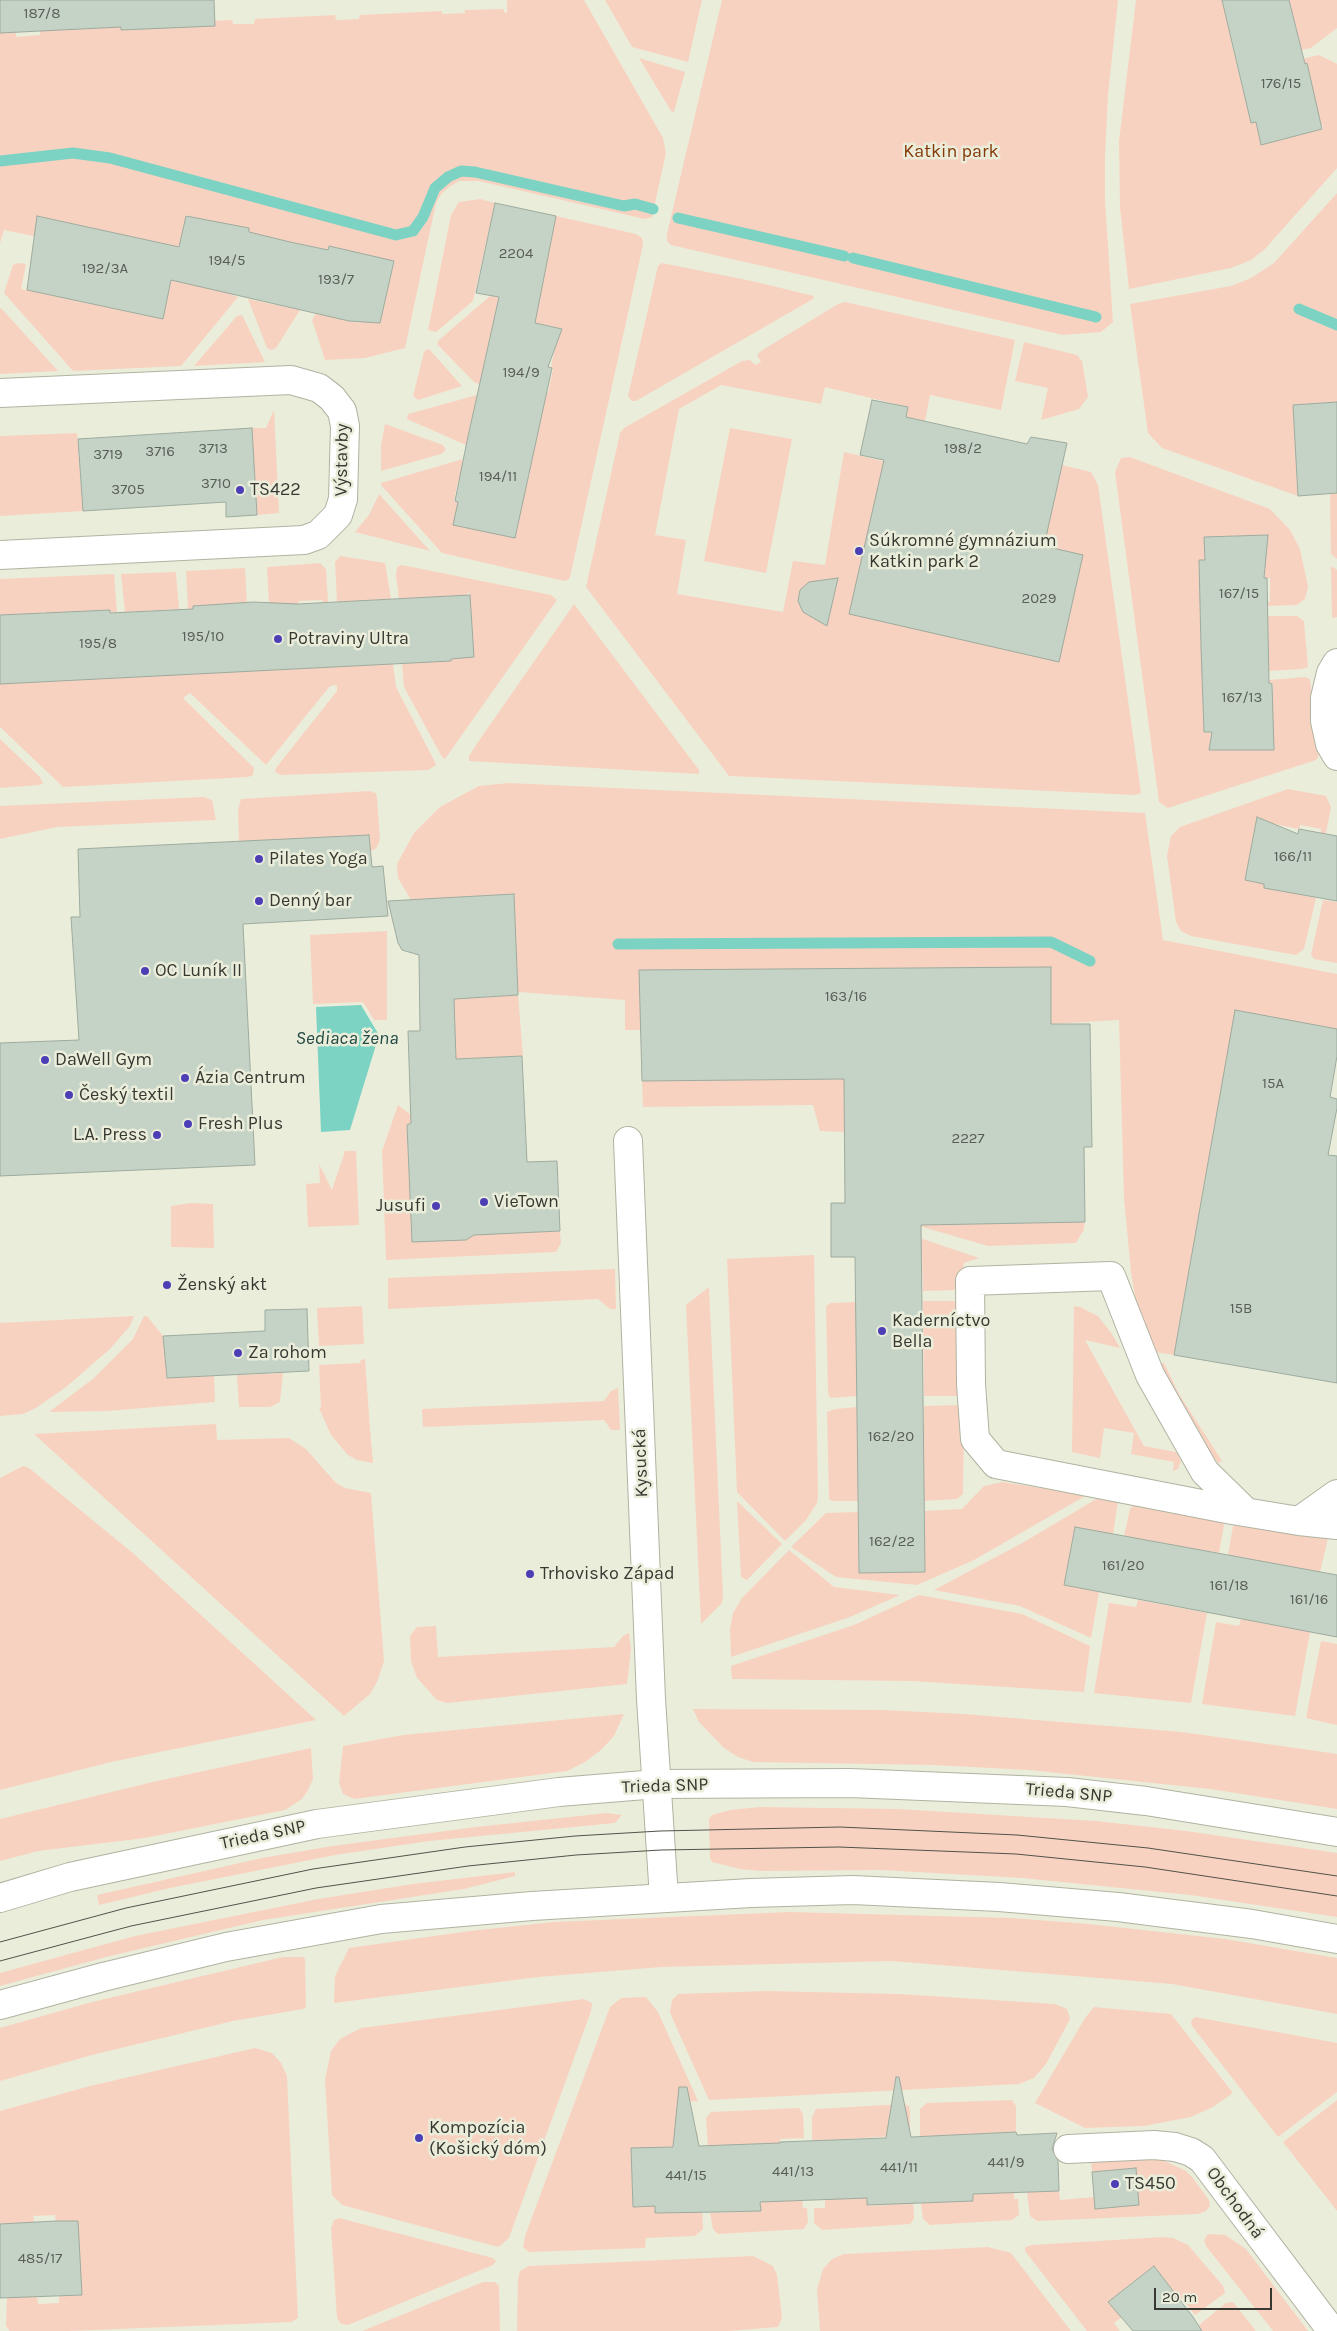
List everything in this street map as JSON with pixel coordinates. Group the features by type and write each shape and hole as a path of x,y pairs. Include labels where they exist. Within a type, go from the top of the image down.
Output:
{"street":[{"name":"Výstavby","path":"0,393 291,380 319,388 332,398 342,411 345,426 343,499 338,515 318,535 304,540 0,555"},
{"path":"1337,663 1331,673 1325,698 1325,721 1330,744 1337,756"},
{"name":"Kysucká","path":"628,1140 651,1689 664,1898"},
{"path":"1246,1512 1205,1472 1150,1375 1111,1276 970,1281 971,1384 975,1439 996,1464 1246,1512 1337,1526"},
{"path":"1298,1520 1337,1494"},
{"name":"Trieda SNP","path":"0,1898 70,1878 317,1824 559,1792 658,1784 850,1782 1067,1792 1155,1802 1337,1832"},
{"path":"0,2006 103,1977 226,1947 381,1918 664,1898 853,1890 999,1897 1118,1907 1252,1924 1337,1940"},
{"name":"Obchodná","path":"1068,2149 1175,2147 1197,2156 1211,2169 1252,2228 1332,2331"}],"green space":[{"path":"507,0 584,0 663,138 666,153 652,217 645,219 479,181 459,181 442,193 436,203 405,348 365,358 325,360 312,320 320,306 336,318 359,323 361,316 377,320 377,323 380,323 394,261 390,260 390,263 351,254 351,251 329,246 328,250 249,233 249,228 188,219 189,216 186,215 179,247 38,216 43,238 4,230 0,243 0,33 16,32 16,37 40,35 40,31 121,27 121,30 145,29 189,22 232,20 233,24 254,24 255,19 335,15 336,20 359,19 360,15 442,11 442,14 465,13 465,10 504,9 504,12 507,13"},
{"path":"605,0 702,0 688,62 632,47"},
{"name":"Katkin park","path":"722,0 1118,0 1108,95 1105,156 1105,200 1113,322 1101,332 1063,335 671,245 667,241 667,234"},
{"path":"1136,0 1222,0 1231,38 1238,39 1231,41 1251,123 1258,122 1263,140 1260,141 1261,145 1323,129 1323,125 1319,126 1307,64 1304,65 1302,59 1319,55 1337,64 1337,168 1265,249 1251,260 1231,268 1129,289 1120,208 1119,141"},
{"path":"1289,0 1337,0 1337,28 1311,48 1301,50"},
{"path":"639,58 685,72 674,112 671,111"},
{"path":"1337,193 1337,402 1293,405 1298,496 1162,448 1148,433 1130,304 1231,286 1251,278 1274,263"},
{"path":"480,199 495,203 473,301 436,332 428,330 451,215 459,202"},
{"path":"556,216 636,234 642,238 643,245 570,577 564,581 442,553 381,485 381,483 463,459 462,462 469,464 465,482 458,481 454,501 461,503 515,538 516,534 513,534 530,473 527,473 545,392 548,393 553,369 551,368 558,331 562,329 499,315 498,338 490,336 480,384 475,383 437,344 439,340 490,296 538,305"},
{"path":"18,263 26,264 21,289 163,319 172,277 194,279 193,285 215,290 233,288 232,295 238,297 181,366 73,371 4,293 13,265"},
{"path":"662,263 752,281 814,296 813,299 636,401 632,401 628,396 658,266"},
{"path":"248,299 300,310 276,348 271,350 267,348"},
{"path":"845,302 1015,340 1001,410 930,395 925,421 906,417 908,407 825,387 821,404 721,385 679,409 655,535 686,540 677,594 783,612 793,561 825,565 844,452 1054,501 1062,465 1091,472 1098,485 1141,793 1135,795 729,776 586,587 620,433 624,428 742,361 750,360 755,365 761,362 757,355 761,351 838,304"},
{"path":"0,308 2,309 58,371 0,374"},
{"path":"242,315 265,362 194,366 237,316"},
{"path":"1024,342 1077,355 1082,361 1088,397 1079,409 1041,420 1048,388 1015,381"},
{"path":"427,349 462,386 418,400 413,396 424,352"},
{"path":"477,395 466,445 407,419 408,414"},
{"path":"274,410 279,513 257,515 252,428 266,428"},
{"path":"385,424 443,445 446,450 441,454 381,471 381,445"},
{"path":"730,428 792,439 766,573 704,561"},
{"path":"77,433 83,511 0,516 0,436"},
{"path":"1130,457 1270,509 1290,530 1300,549 1308,587 1305,599 1297,605 1267,606 1267,602 1270,602 1270,578 1265,578 1265,540 1267,540 1267,535 1204,537 1204,541 1207,542 1207,560 1199,560 1204,732 1211,732 1212,746 1274,750 1274,746 1271,746 1270,708 1273,707 1273,684 1269,683 1269,680 1305,677 1310,679 1319,755 1316,760 1168,808 1159,802 1115,472 1121,458"},
{"path":"1337,493 1337,559 1331,554 1330,494"},
{"path":"379,494 430,551 355,532 369,515"},
{"path":"340,556 385,563 391,599 337,602 335,562"},
{"path":"320,563 326,569 328,602 323,602 322,600 299,601 298,604 269,605 267,567"},
{"path":"402,565 551,595 557,600 445,759 442,757 404,687 402,663 451,661 451,656 473,657 470,593 467,593 467,596 399,599 396,575 397,567"},
{"path":"1331,566 1337,570 1337,617 1332,618"},
{"path":"245,568 247,606 193,606 193,609 188,609 186,571"},
{"path":"176,572 179,609 125,612 121,574"},
{"path":"114,574 117,612 110,612 109,610 47,616 46,612 41,612 41,616 0,615 0,579"},
{"path":"574,604 699,770 699,774 469,761 469,756 476,745"},
{"path":"1268,616 1297,616 1304,621 1308,667 1269,671"},
{"path":"393,663 396,687 436,765 428,770 281,775 275,772 276,768 337,691 337,685 330,686 266,765 190,693 183,698 254,768 253,775 248,777 63,787 0,727 0,677 68,681 91,679 91,672 110,678"},
{"path":"0,739 40,777 43,783 40,785 0,788"},
{"path":"509,783 1145,813 1163,940 1337,974 1337,1029 1213,1134 1174,1355 1155,1352 1137,1308 1131,1272 1124,1198 1119,1020 1051,1024 1051,967 641,1030 625,1030 625,1000 518,992 514,894 411,900 398,878 397,864 414,833 440,807 479,786"},
{"path":"1288,789 1326,796 1331,807 1326,833 1321,833 1321,829 1300,825 1299,829 1259,821 1257,817 1245,880 1265,881 1264,888 1308,890 1307,896 1316,898 1304,949 1296,955 1191,936 1181,931 1176,922 1167,856 1171,836 1180,827"},
{"path":"369,791 376,793 377,798 380,840 376,849 370,851 369,835 239,842 238,810 241,799"},
{"path":"204,797 212,800 216,820 57,827 0,839 0,806"},
{"path":"1323,900 1337,902 1337,963 1314,959 1311,955"},
{"path":"387,931 387,1020 374,1020 363,1002 313,1004 310,935"},
{"path":"518,995 523,1056 456,1059 454,999"},
{"path":"844,1079 845,1132 820,1131 813,1105 643,1107 642,1081"},
{"path":"398,1105 411,1115 411,1123 407,1125 412,1240 469,1234 560,1231 561,1243 556,1252 386,1260 382,1151"},
{"path":"345,1151 356,1151 359,1225 308,1227 306,1184 320,1183 319,1164 332,1190"},
{"path":"191,1203 213,1204 214,1248 171,1247 171,1206"},
{"path":"1085,1219 1084,1229 1076,1243 988,1246 916,1225"},
{"path":"908,1234 979,1258 964,1263 960,1286 957,1290 923,1291 922,1253 909,1253"},
{"path":"814,1255 818,1496 817,1503 806,1520 785,1541 737,1492 727,1259"},
{"path":"615,1269 616,1309 610,1309 598,1299 388,1309 388,1278"},
{"path":"709,1287 723,1596 722,1603 701,1624 686,1305"},
{"path":"923,1301 957,1301 959,1395 957,1396 924,1396"},
{"path":"856,1302 857,1396 830,1398 828,1392 826,1306 831,1303"},
{"path":"362,1306 364,1344 319,1346 317,1308"},
{"path":"1074,1306 1098,1316 1112,1334 1120,1348 1085,1340 1144,1446 1176,1452 1181,1461 1178,1469 1173,1471 1174,1462 1131,1454 1134,1433 1104,1428 1100,1458 1072,1452"},
{"path":"134,1316 130,1326 110,1349 66,1387 36,1408 23,1414 0,1416 0,1323"},
{"path":"144,1316 147,1316 163,1336 167,1378 214,1376 215,1402 108,1411 49,1412 94,1378 133,1339"},
{"path":"365,1359 373,1463 357,1460 348,1455 331,1435 319,1408 321,1408 319,1365 360,1363 361,1360"},
{"path":"1160,1363 1164,1363 1179,1394 1222,1461 1218,1463 1202,1443"},
{"path":"283,1373 280,1402 270,1407 239,1407 237,1375"},
{"path":"618,1388 620,1430 611,1430 604,1420 423,1427 422,1409 604,1401 611,1391"},
{"path":"960,1405 964,1408 963,1494 957,1499 924,1501 924,1406"},
{"path":"857,1407 858,1501 833,1501 829,1497 827,1412 835,1409"},
{"path":"216,1424 217,1440 289,1438 306,1449 336,1483 345,1488 371,1493 384,1661 377,1682 370,1694 344,1716 34,1434"},
{"path":"23,1466 29,1468 134,1554 316,1720 111,1762 0,1790 0,1478"},
{"path":"1002,1482 1087,1495 974,1560 917,1585 836,1577 791,1547 826,1513 858,1512 859,1572 925,1572 925,1511 962,1509 984,1486"},
{"path":"1098,1498 1118,1501 1113,1534 1075,1527 1064,1585 1099,1592 1091,1638 1020,1606 934,1590 1024,1542"},
{"path":"737,1501 782,1544 747,1580 741,1577"},
{"path":"1135,1504 1221,1519 1224,1525 1219,1553 1124,1536 1130,1509"},
{"path":"1237,1522 1328,1538 1320,1572 1228,1555 1233,1526"},
{"path":"789,1550 834,1587 900,1595 850,1617 731,1657 730,1629 733,1613 742,1598"},
{"path":"919,1595 1022,1614 1090,1646 1084,1692 912,1681 732,1679 731,1666 854,1625"},
{"path":"1138,1600 1207,1613 1191,1703 1094,1693 1109,1603 1136,1607"},
{"path":"1241,1619 1310,1632 1295,1716 1202,1704 1216,1622 1239,1626"},
{"path":"436,1626 438,1657 614,1647 623,1636 629,1633 631,1649 627,1684 447,1703 437,1700 417,1678 411,1661 410,1636 417,1627"},
{"path":"1321,1641 1337,1644 1337,1725 1306,1718"},
{"path":"693,1709 883,1710 964,1714 1182,1732 1337,1754 1337,1809 1210,1789 1029,1770 933,1765 753,1762 738,1757 724,1748 699,1722"},
{"path":"624,1714 614,1736 601,1750 585,1762 567,1771 354,1799 343,1794 339,1783 343,1746 403,1735"},
{"path":"311,1748 313,1779 302,1799 285,1810 145,1838 38,1851 0,1861 0,1819 157,1781"},
{"path":"760,1807 898,1809 1096,1821 1186,1831 1337,1853 1337,1917 1190,1895 1022,1878 881,1870 761,1871 740,1869 712,1862 710,1858 709,1819 712,1815 730,1810"},
{"path":"607,1813 622,1815 615,1823 429,1841 335,1855 170,1888 99,1905 97,1895 262,1858 332,1846 476,1827"},
{"path":"515,1872 515,1876 464,1889 263,1920 106,1957 0,1986 0,1973 135,1936 318,1899 413,1884"},
{"path":"790,1912 1011,1918 1089,1924 1225,1939 1337,1958 1337,2014 1172,1984 891,1961 662,1967 538,1977 334,2003 335,1976 349,1948 470,1931 553,1922"},
{"path":"283,1957 303,1957 305,1959 306,2007 303,2009 233,2021 92,2055 0,2081 0,2028 92,2002"},
{"path":"767,1991 899,1994 1055,2004 1067,2009 1070,2019 1046,2064 1034,2078 1019,2084 709,2100 670,2012 672,2000 678,1994"},
{"path":"646,1997 658,2012 698,2101 677,2102 698,2134 698,2145 631,2149 633,2207 655,2206 656,2213 679,2212 702,2204 703,2229 695,2236 646,2238 645,2248 529,2252 523,2247 525,2236 610,2007 621,1998"},
{"path":"584,1999 592,2003 591,2011 509,2238 501,2245 498,2247 342,2205 332,2195 325,2079 331,2051 340,2039 361,2028"},
{"path":"1094,2007 1171,2014 1233,2093 1213,2107 1191,2117 1144,2126 1085,2128 1035,2103 1085,2018"},
{"path":"1195,2017 1337,2043 1337,2092 1278,2137 1192,2026 1191,2021"},
{"path":"255,2048 272,2053 281,2063 287,2076 298,2318 291,2322 69,2331 10,2331 6,2326 7,2297 37,2296 38,2304 59,2303 59,2296 81,2295 78,2221 56,2222 55,2215 33,2216 34,2222 0,2224 0,2111 90,2086"},
{"path":"1012,2100 1016,2106 1016,2132 920,2137 920,2109 927,2103"},
{"path":"1337,2100 1337,2211 1283,2142"},
{"path":"903,2104 909,2106 910,2135 812,2141 812,2117 816,2109"},
{"path":"799,2108 803,2114 804,2138 780,2139 780,2144 708,2146 706,2118 711,2112"},
{"path":"1158,2158 1186,2171 1192,2177 1209,2200 1210,2206 1206,2211 1198,2214 1037,2221 1030,2216 1027,2192 1059,2191 1060,2200 1094,2197 1136,2168 1092,2172 1091,2159"},
{"path":"1014,2192 1014,2199 1018,2199 1019,2215 1012,2220 930,2225 923,2219 921,2203 973,2201 973,2194"},
{"path":"913,2196 914,2219 910,2224 822,2230 814,2223 814,2208 825,2208 825,2199 867,2198 868,2206 889,2205 888,2197"},
{"path":"802,2200 803,2208 807,2208 808,2222 804,2229 718,2234 713,2229 710,2213 761,2211 760,2202"},
{"path":"339,2218 493,2258 496,2261 493,2265 348,2325 341,2324 337,2318 331,2228 334,2220"},
{"path":"1208,2234 1225,2235 1246,2249 1308,2331 1273,2331 1206,2246 1204,2240"},
{"path":"1173,2238 1188,2245 1223,2286 1225,2293 1195,2315 1182,2298 1180,2300 1154,2266 1109,2301 1122,2317 1114,2323 1120,2331 1087,2331 1025,2251 1025,2247 1032,2245"},
{"path":"988,2247 1011,2253 1071,2331 820,2331 817,2289 823,2269 832,2259 844,2254"},
{"path":"753,2256 773,2266 777,2275 782,2318 778,2327 728,2331 517,2331 518,2278 520,2271 529,2266"},
{"path":"483,2282 495,2282 499,2286 500,2331 362,2331"},
{"path":"1233,2302 1256,2331 1202,2331 1198,2326 1226,2303"}],"water":[{"name":"Sediaca žena","path":"361,1005 379,1035 350,1130 321,1132 316,1007"}],"building":[{"path":"0,0 214,0 215,26 121,30 121,27 0,33"},
{"path":"1222,0 1289,0 1305,64 1307,63 1322,129 1261,145 1256,122 1251,123"},
{"path":"495,203 556,216 535,323 562,329 548,367 552,368 515,538 453,525 458,502 455,501 467,441 499,297 476,293"},
{"path":"37,216 179,247 186,216 249,228 249,232 290,242 328,250 329,246 394,261 380,323 349,321 171,280 163,319 27,290"},
{"path":"872,400 908,407 906,417 1027,444 1031,437 1067,443 1044,546 1083,555 1059,662 849,614 884,460 860,455"},
{"path":"1337,402 1337,493 1298,496 1293,405"},
{"path":"252,428 257,515 226,517 226,502 83,511 78,439"},
{"path":"1268,535 1264,578 1267,578 1269,683 1272,684 1274,750 1209,750 1212,732 1204,732 1201,647 1199,560 1205,560 1204,537"},
{"path":"838,578 827,626 803,612 798,601 800,590 809,582"},
{"path":"470,595 474,657 451,659 451,661 0,684 0,615 110,610 110,613 193,609 193,606 253,602 298,604"},
{"path":"1257,817 1298,834 1299,829 1337,836 1337,901 1264,888 1264,884 1245,880"},
{"name":"OC Luník II","path":"369,835 372,867 383,866 388,916 243,924 255,1165 0,1176 0,1043 79,1040 71,917 80,917 78,849"},
{"path":"514,894 518,995 454,999 456,1059 522,1056 527,1162 557,1161 560,1231 474,1235 466,1240 412,1242 407,1125 411,1123 408,1031 420,1031 419,955 402,950 398,943 388,901"},
{"path":"1051,967 1051,1024 1090,1024 1092,1147 1084,1147 1085,1222 921,1225 925,1572 859,1573 855,1257 831,1257 831,1203 845,1203 844,1079 642,1081 639,970"},
{"path":"1235,1010 1337,1029 1337,1056 1330,1097 1337,1099 1337,1108 1328,1155 1337,1156 1337,1383 1174,1355"},
{"path":"307,1309 309,1371 167,1378 163,1336 265,1331 265,1310"},
{"path":"1075,1527 1337,1575 1337,1637 1064,1585"},
{"path":"896,2077 899,2077 911,2137 1016,2132 1017,2135 1057,2133 1052,2149 1058,2160 1059,2191 973,2194 973,2201 867,2205 867,2198 760,2202 761,2211 655,2213 655,2206 633,2207 631,2148 673,2147 679,2087 687,2087 699,2146 780,2143 886,2138"},
{"name":"TS450","path":"1136,2168 1139,2205 1095,2209 1092,2172"},
{"path":"78,2221 82,2295 0,2298 0,2224"},
{"path":"1154,2266 1202,2331 1133,2331 1108,2302"}],"waterway":[{"path":"0,161 73,153 110,158 396,235 413,231 423,217 435,188 448,177 461,171 475,172 624,206 635,204 653,209"},
{"path":"678,218 844,256"},
{"path":"853,258 1096,317"},
{"path":"1299,309 1337,325"},
{"path":"618,944 1051,942 1090,961"}],"tram line":[{"path":"0,1942 126,1908 313,1869 465,1847 575,1836 660,1831 840,1827 1017,1835 1148,1848 1337,1876"},
{"path":"0,1961 131,1926 316,1888 468,1866 576,1855 661,1850 839,1847 1016,1854 1145,1867 1337,1896"}],"place":[{"name":"TS422","path":"240,490"},
{"name":"Súkromné gymnázium Katkin park 2","path":"859,551"},
{"name":"Potraviny Ultra","path":"278,639"},
{"name":"Pilates Yoga","path":"259,859"},
{"name":"Denný bar","path":"259,901"},
{"name":"OC Luník II","path":"145,971"},
{"name":"DaWell Gym","path":"45,1060"},
{"name":"Ázia Centrum","path":"185,1078"},
{"name":"Český textil","path":"69,1095"},
{"name":"Fresh Plus","path":"188,1124"},
{"name":"L.A. Press","path":"157,1135"},
{"name":"VieTown","path":"484,1202"},
{"name":"Jusufi","path":"436,1206"},
{"name":"Ženský akt","path":"167,1285"},
{"name":"Kaderníctvo Bella","path":"882,1331"},
{"name":"Za rohom","path":"238,1353"},
{"name":"Trhovisko Západ","path":"530,1574"},
{"name":"Kompozícia (Košický dóm)","path":"419,2138"},
{"name":"TS450","path":"1115,2184"}]}
